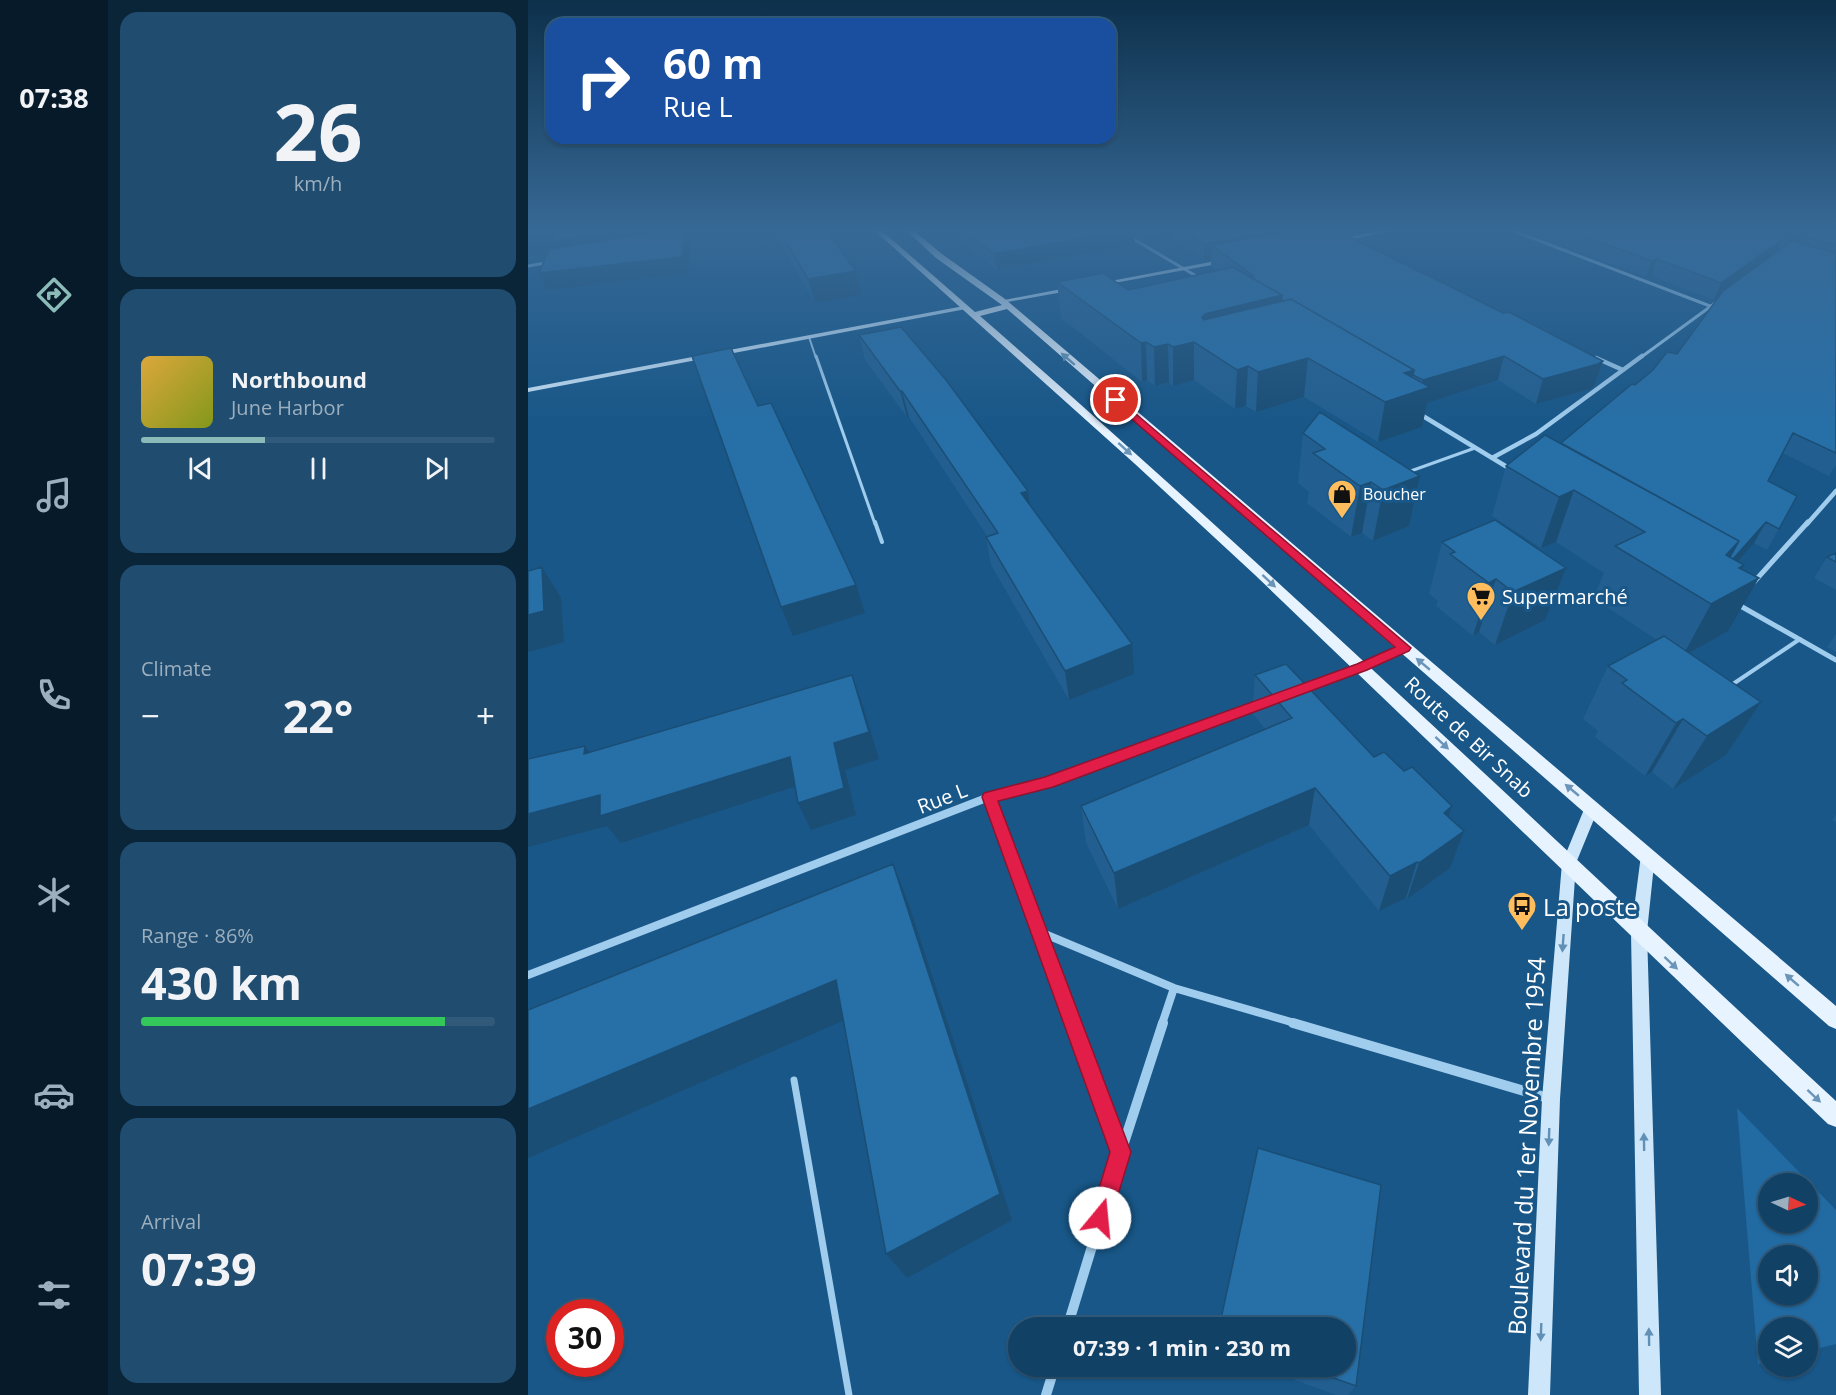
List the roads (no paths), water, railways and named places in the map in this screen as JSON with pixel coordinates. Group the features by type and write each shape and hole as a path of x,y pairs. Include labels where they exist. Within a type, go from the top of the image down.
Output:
{"main road":[{"name":"Route de Bir Snab","path":"957,295 994,332 1175,494 1362,667 1639,932 1836,1116"},
{"path":"528,390 809,337 966,302 985,295"},
{"name":"Route de Bir Snab","path":"994,295 1648,855 1836,1019"},
{"path":"966,302 993,312 1005,304 1045,295"},
{"name":"Boulevard du 1er Novembre 1954","path":"1539,1395 1551,1099 1569,863 1592,807"},
{"path":"1648,855 1639,932 1650,1395"}],"street":[{"path":"1681,295 1710,306"},
{"path":"1492,458 1536,434 1724,296"},
{"path":"1591,356 1623,370"},
{"path":"1417,412 1522,476"},
{"path":"1750,586 1836,491"},
{"path":"1743,594 1735,603 1836,660"},
{"path":"1294,692 1362,667 1404,648"},
{"name":"Rue L","path":"528,975 989,797 1047,782 1261,704"},
{"path":"989,797 1121,1152"},
{"path":"1040,932 1174,988 1551,1099"},
{"path":"1070,1317 1174,988"},
{"path":"1046,1395 1052,1377"}],"lane":[{"path":"809,337 882,542"},
{"path":"1406,473 1475,448"},
{"path":"1728,687 1800,639"},
{"path":"794,1080 849,1395"}],"place":[{"name":"Boucher","path":"1342,520"},
{"name":"Supermarché","path":"1481,622"},
{"name":"La poste","path":"1522,932"}]}
